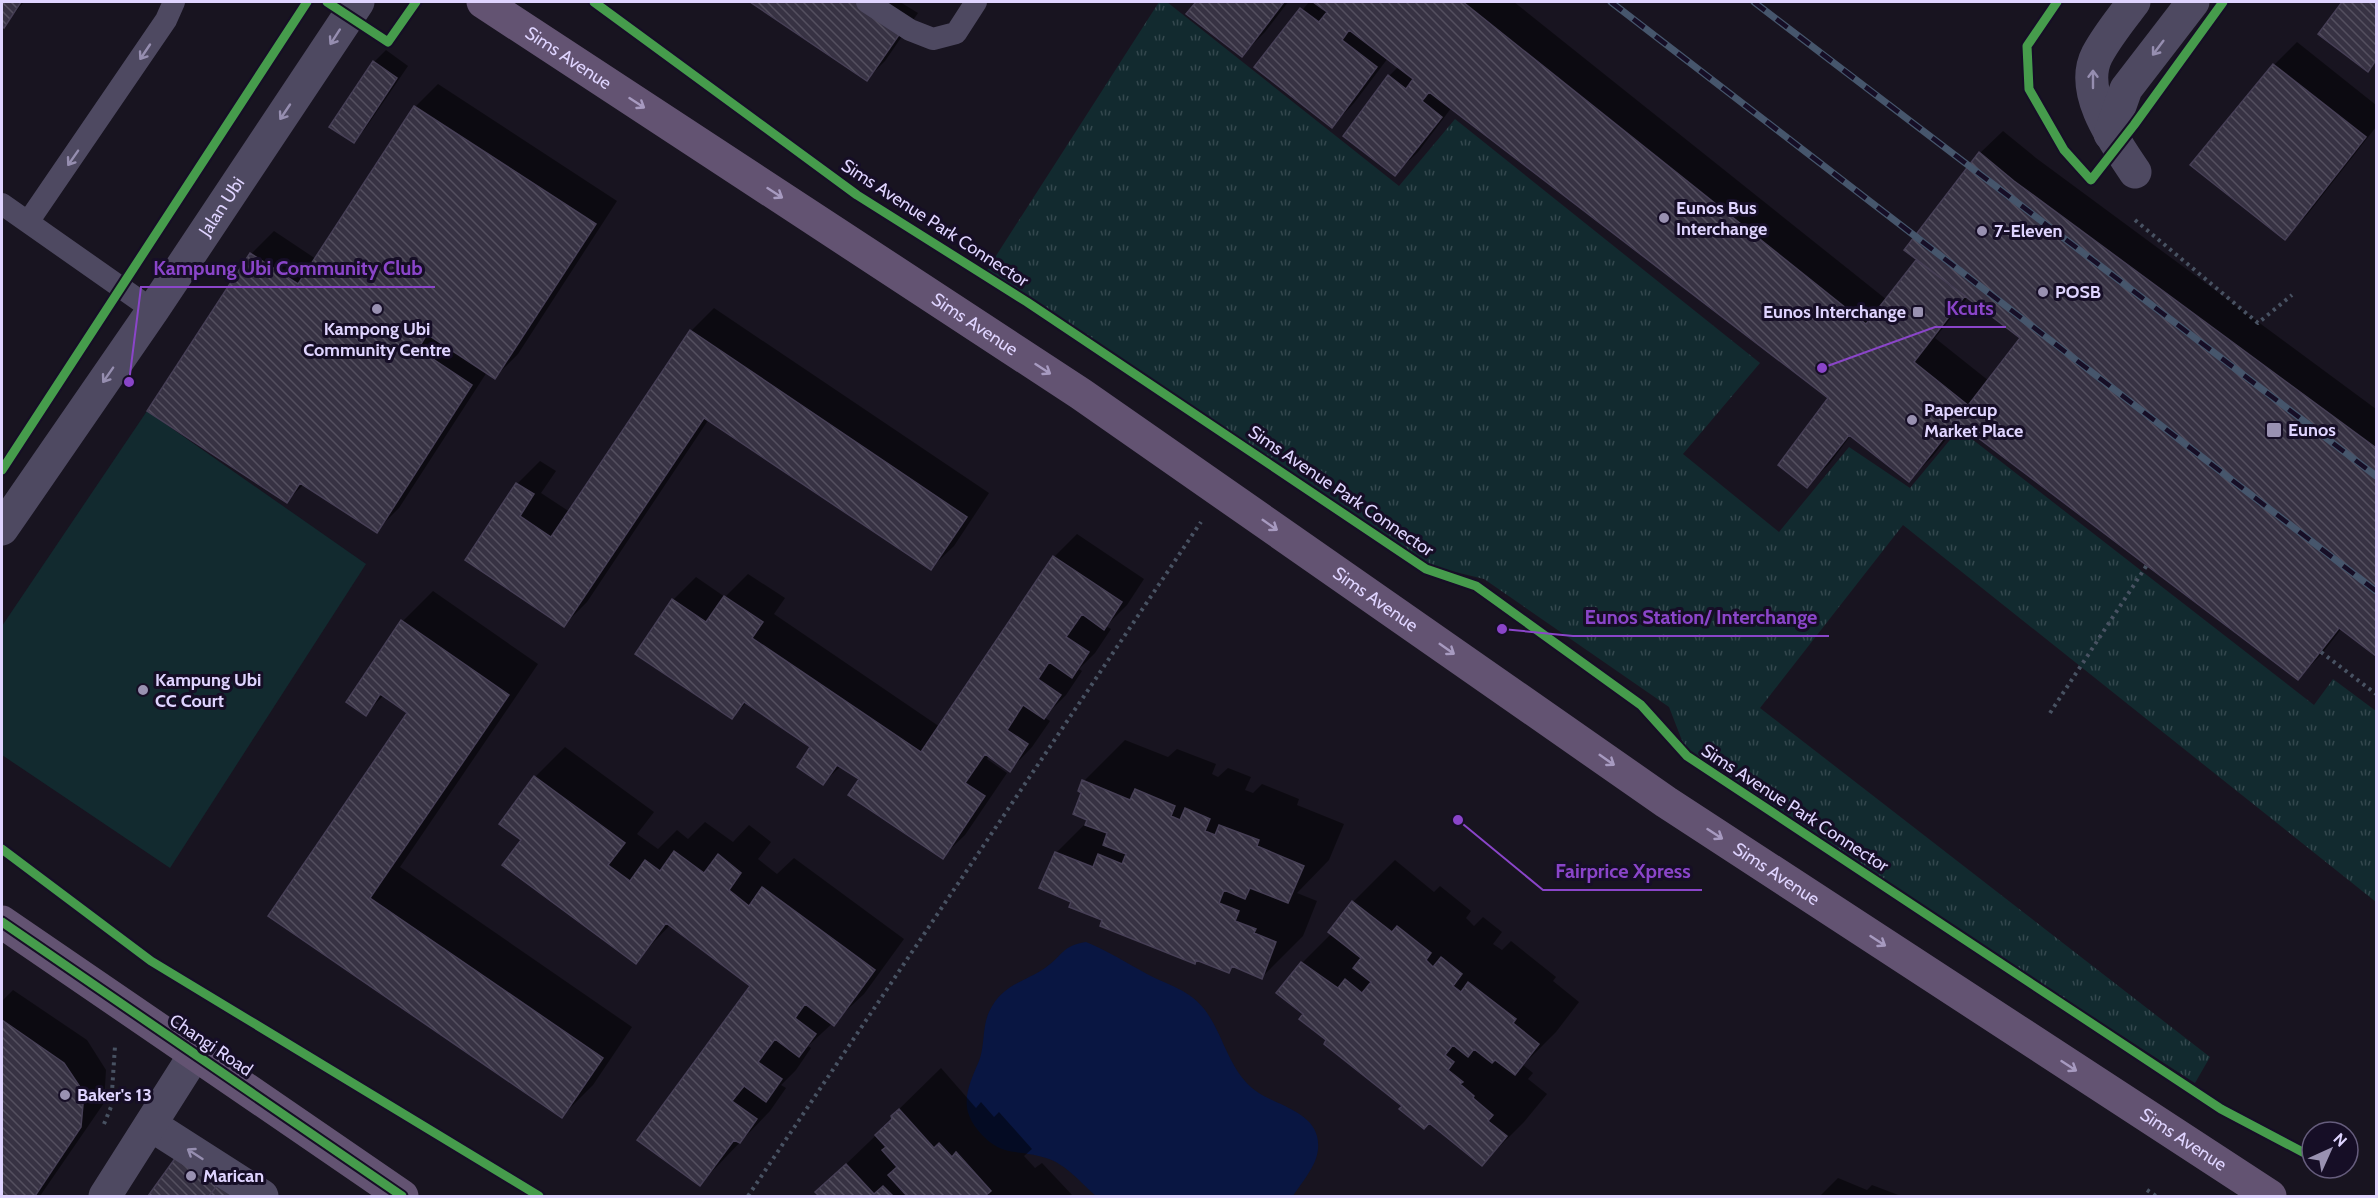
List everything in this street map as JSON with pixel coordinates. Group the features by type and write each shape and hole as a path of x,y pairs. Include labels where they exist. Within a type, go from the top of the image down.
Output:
{"main road":[{"name":"Sims Avenue","path":"483,2 1082,394 1666,802 2270,1197"},
{"name":"Changi Road","path":"2,922 402,1197"}],"street":[{"name":"Jalan Ubi","path":"2,529 153,310 358,2"},
{"path":"2134,2 2096,56 2091,78 2094,97 2110,134 2135,172"},
{"path":"2110,134 2126,89 2193,2"},
{"path":"105,1197 195,1054"},
{"path":"151,1125 262,1197"}],"lane":[{"path":"28,222 160,30 174,2"},
{"path":"867,2 910,30 933,39 956,33 975,2"},
{"path":"2,204 153,310"}],"path":[{"path":"2135,220 2258,323 2292,295"},
{"path":"748,1197 1222,492"},
{"path":"2050,713 2147,565"},
{"path":"2320,652 2376,694"},
{"path":"103,1127 111,1107 116,1043"},
{"path":"2147,1190 2156,1197"}],"green space":[{"path":"1159,2 1167,2 1399,186 1455,119 1760,363 1683,454 1779,532 1849,447 1910,488 1959,429 2314,705 2333,679 2376,711 2376,902 1903,525 1760,708 2210,1057 2195,1083 1688,756 1669,707 1484,579 1439,568 1421,560 985,273"},
{"name":"Kampung Ubi CC Court","path":"147,411 366,564 170,868 2,755 2,626"}],"water":[{"path":"1086,942 1193,997 1211,1019 1231,1060 1244,1080 1260,1094 1298,1113 1313,1127 1318,1145 1315,1161 1293,1196 1096,1196 1073,1174 1053,1161 1001,1149 977,1129 968,1112 967,1095 981,1055 985,1024 994,1003 1000,995 1045,968 1067,949"}],"building":[{"path":"2,2 21,2 4,28 2,26"},
{"path":"750,2 857,2 901,32 867,81"},
{"path":"1196,2 1284,2 1242,57 1186,14"},
{"name":"Eunos Bus Interchange","path":"1313,2 1463,2 1866,324 1916,260 1965,296 1914,362 1969,406 1909,482 1849,435 1807,488 1778,465 1828,398 1429,92 1422,101 1442,117 1395,176 1343,136 1388,75 1406,89 1413,79 1349,30 1342,40 1377,67 1332,128 1254,67 1300,8 1319,22 1327,12"},
{"path":"2342,2 2376,2 2376,60 2368,72 2318,34"},
{"path":"373,61 397,78 354,143 329,127"},
{"path":"2273,64 2366,137 2285,240 2190,165"},
{"name":"Kampong Ubi Community Centre","path":"414,106 596,224 495,379 427,334 418,349 472,385 377,533 300,483 287,503 147,411 250,253 298,284"},
{"path":"1979,152 2014,181 2376,448 2376,656 2339,628 2298,680 1956,421 2020,338 1904,250"},
{"path":"690,330 967,517 931,570 704,418 564,627 465,560 516,483 534,494 520,516 551,537"},
{"path":"1053,556 1122,602 1104,630 1082,614 1066,637 1089,652 1072,678 1049,662 1038,679 1061,695 1044,719 1023,705 1007,730 1028,744 1010,772 985,754 965,783 985,796 943,859 848,795 859,779 837,765 823,785 797,767 810,747 744,702 732,719 635,654 672,599 706,622 724,596 763,622 752,638 921,752"},
{"path":"401,620 509,695 370,898 603,1058 562,1118 268,916 407,713 380,694 366,716 346,702"},
{"path":"534,776 625,843 608,865 630,881 645,860 660,871 674,851 704,873 718,854 741,873 729,890 749,906 762,887 875,970 834,1026 805,1004 795,1018 816,1034 799,1057 775,1039 758,1062 782,1079 766,1102 744,1086 732,1101 757,1119 740,1143 734,1140 700,1186 637,1140 750,986 666,923 636,964 502,865 521,840 499,824"},
{"path":"1082,780 1130,800 1135,789 1175,806 1171,816 1180,820 1185,808 1210,819 1205,831 1215,835 1219,825 1259,840 1257,846 1304,866 1288,903 1250,888 1245,899 1224,890 1219,903 1239,911 1235,921 1256,929 1254,933 1276,942 1262,979 1232,966 1229,973 1196,960 1195,964 1100,926 1102,920 1069,907 1071,902 1039,888 1055,852 1093,867 1098,854 1122,864 1126,854 1103,845 1107,833 1085,825 1087,820 1073,814 1081,793 1078,791"},
{"path":"1352,901 1392,932 1397,926 1431,953 1426,960 1433,967 1441,957 1462,974 1453,986 1461,992 1468,982 1516,1019 1513,1023 1539,1044 1515,1075 1495,1060 1492,1063 1474,1049 1468,1057 1453,1045 1445,1055 1454,1062 1448,1070 1463,1082 1460,1084 1474,1096 1473,1098 1493,1115 1488,1121 1507,1136 1482,1166 1429,1123 1424,1129 1399,1109 1402,1106 1324,1044 1326,1040 1299,1019 1303,1014 1276,993 1301,962 1338,988 1345,979 1362,993 1371,982 1353,968 1361,958 1328,932"},
{"path":"2,1020 64,1063 84,1093 81,1127 35,1196 2,1196"},
{"path":"899,1109 934,1148 939,1143 952,1157 956,1152 991,1191 985,1196 907,1196 888,1175 897,1167 882,1150 886,1147 875,1135"},
{"path":"181,1150 222,1179 209,1196 148,1196"},
{"path":"846,1164 874,1194 883,1186 893,1196 819,1196 815,1192"},
{"path":"222,1179 247,1196 209,1196"}],"railway":[{"path":"1611,2 2376,591"},
{"path":"1754,2 2376,476"}],"cycle path":[{"path":"2,470 307,2"},
{"path":"327,2 388,42 416,2"},
{"name":"Sims Avenue Park Connector","path":"594,2 857,195 1027,302 1426,569 1476,586 1641,705 1687,756 2221,1109 2300,1151"},
{"path":"2057,2 2027,46 2029,89 2064,150 2091,180 2223,2"},
{"path":"2,849 151,961 539,1196"},
{"path":"2,922 402,1196"}],"place":[{"name":"Eunos Bus Interchange","path":"1664,218"},
{"name":"7-Eleven","path":"1982,231"},
{"name":"POSB","path":"2043,292"},
{"name":"Kampong Ubi Community Centre","path":"377,309"},
{"name":"Eunos Interchange","path":"1918,312"},
{"name":"Kcuts","path":"1822,368"},
{"name":"Kampung Ubi Community Club","path":"129,382"},
{"name":"Papercup Market Place","path":"1912,420"},
{"name":"Eunos","path":"2274,430"},
{"name":"Eunos Station/ Interchange","path":"1502,629"},
{"name":"Kampung Ubi CC Court","path":"143,690"},
{"name":"Fairprice Xpress","path":"1458,820"},
{"name":"Baker's 13","path":"65,1095"},
{"name":"Marican","path":"191,1176"}]}
